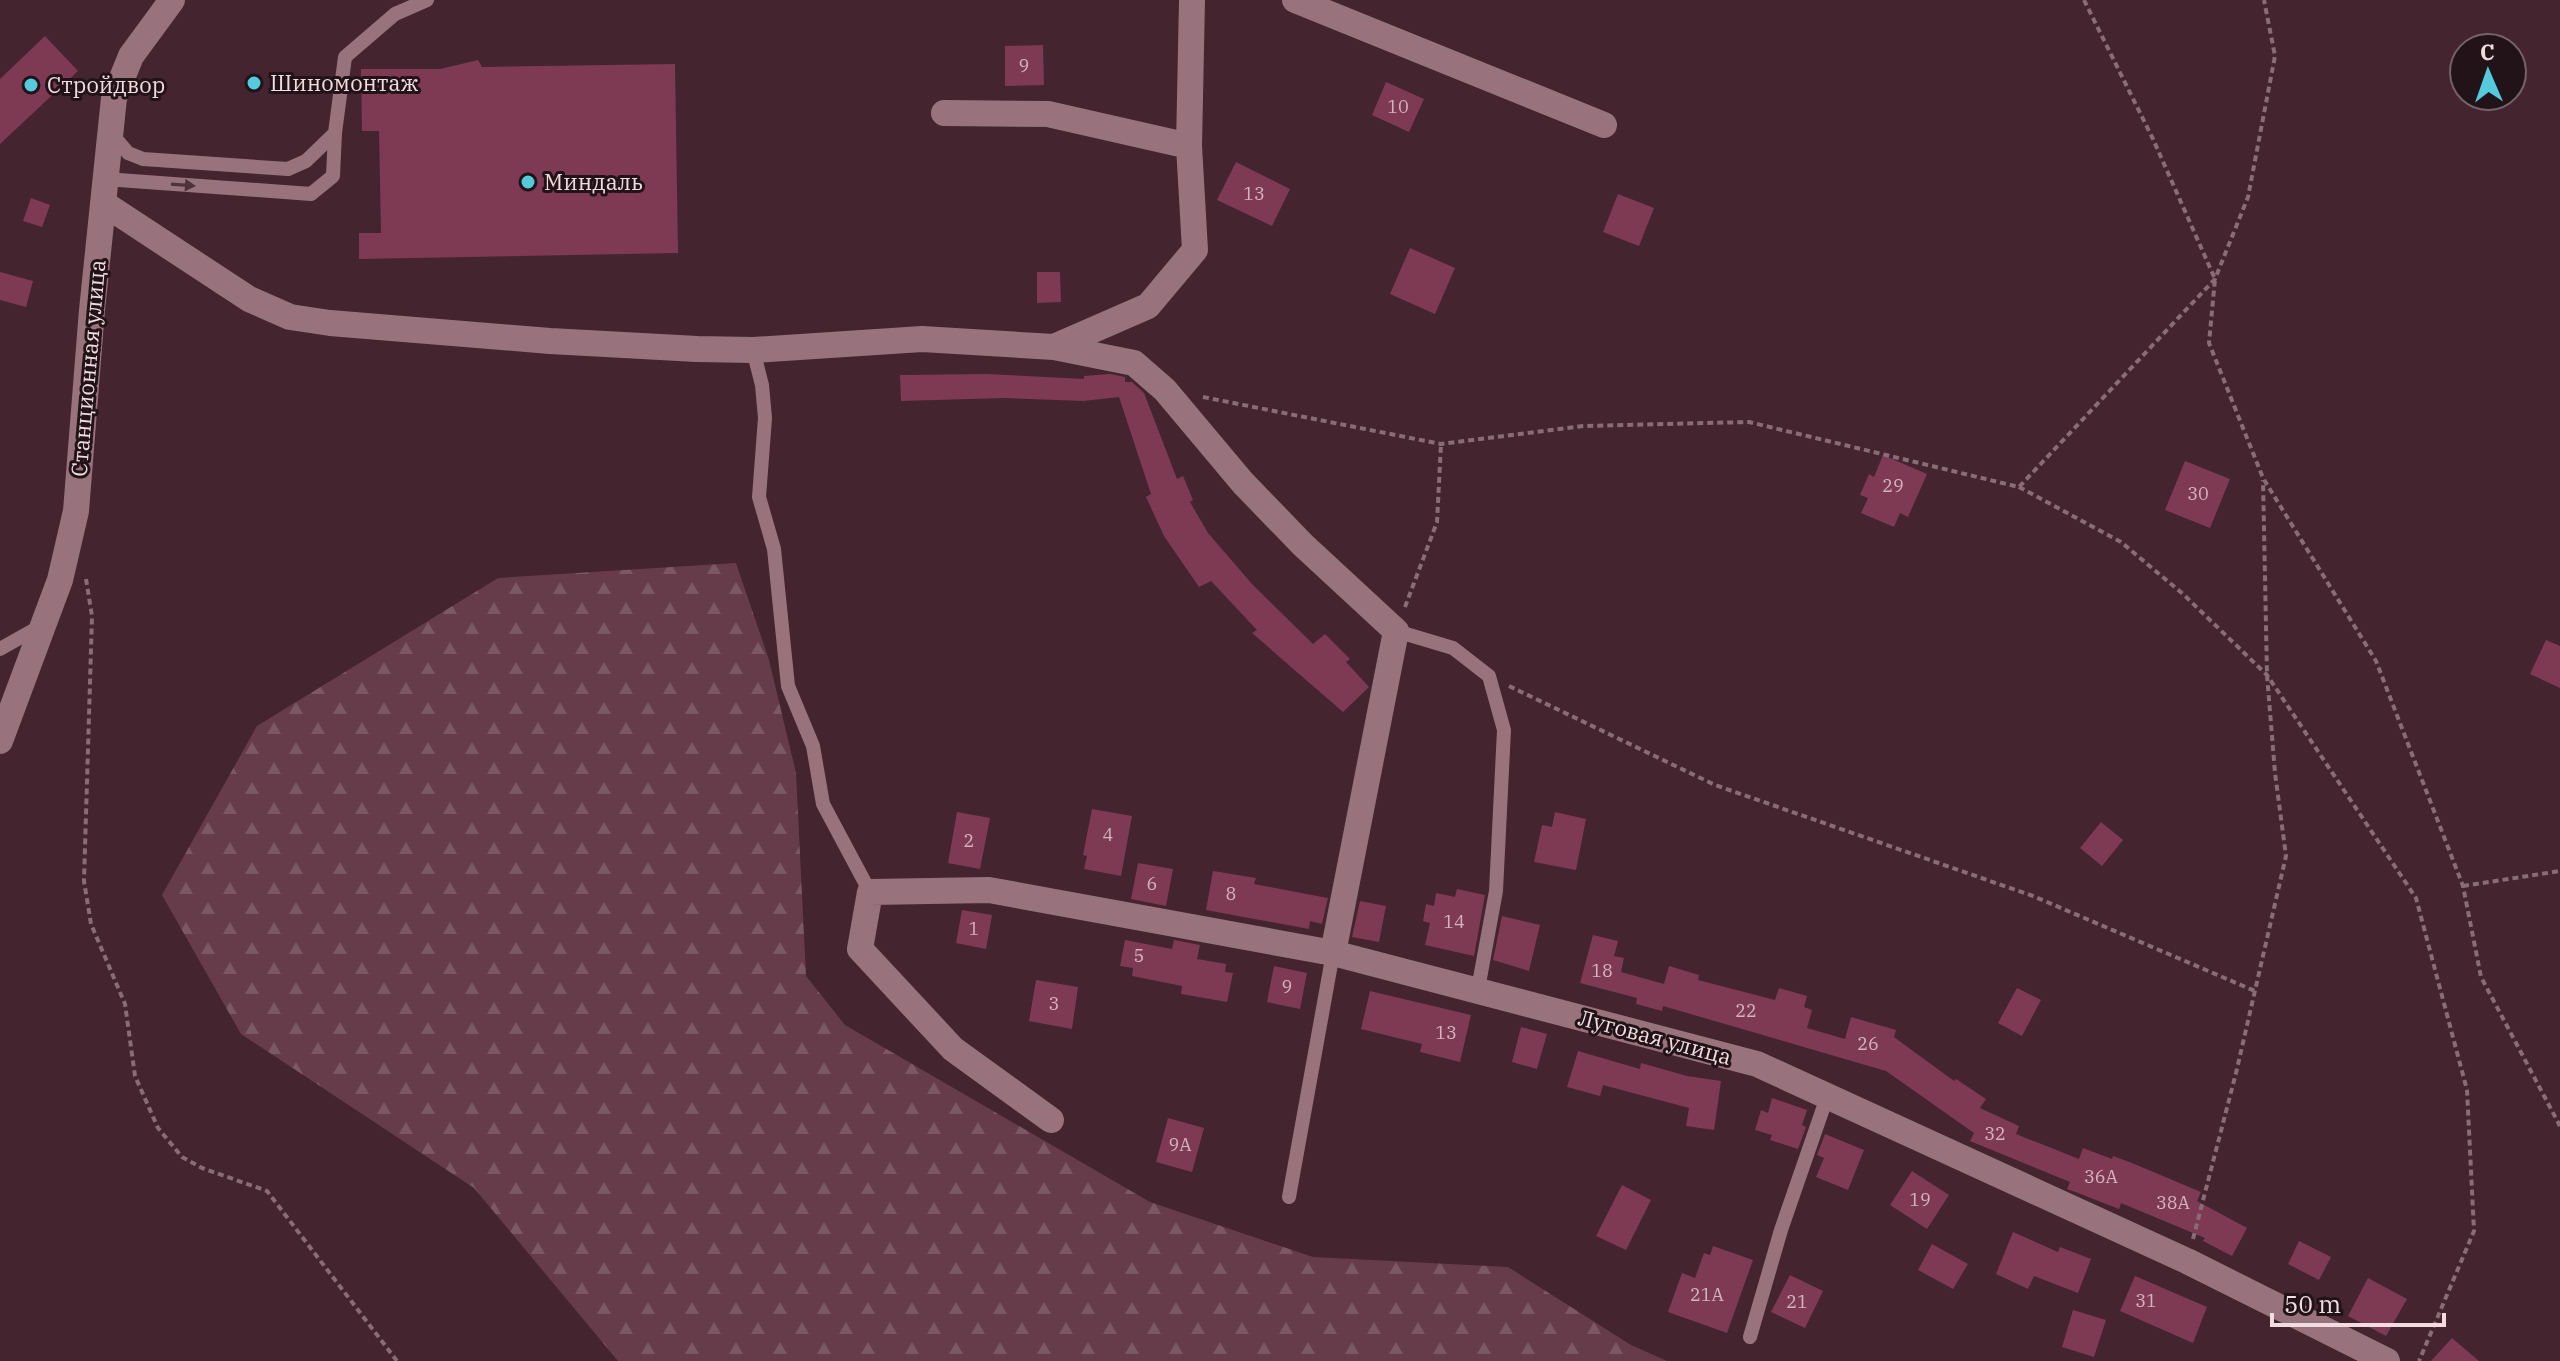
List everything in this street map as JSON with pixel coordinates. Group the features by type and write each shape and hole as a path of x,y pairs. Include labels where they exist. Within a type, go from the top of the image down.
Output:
{"street":[{"name":"Станционная улица","path":"0,741 60,580 76,511 114,98 131,56 172,0"},
{"path":"1054,347 1148,306 1195,250 1189,146 1192,0"},
{"path":"1295,0 1604,125"},
{"path":"944,113 1048,114 1189,146"},
{"path":"104,191 249,299 290,317 550,341 697,349 753,350 922,339 1054,347 1134,363 1165,390 1243,483 1303,545 1396,631 1333,953"},
{"name":"Луговая улица","path":"870,892 989,890 1333,953 1757,1064 2187,1261 2387,1361"},
{"path":"870,892 860,949 953,1049 1051,1120"}],"lane":[{"path":"104,191 311,194 333,176 345,57 395,14 427,0"},
{"path":"110,132 128,153 143,159 288,169 306,161 335,133"},
{"path":"753,350 762,385 765,418 759,497 774,549 788,686 813,746 823,804 870,892"},
{"path":"0,649 43,625"},
{"path":"1396,631 1453,648 1489,676 1504,730 1496,891 1478,989"},
{"path":"1289,1197 1333,953"},
{"path":"1750,1337 1781,1230 1827,1097"}],"path":[{"path":"2084,0 2153,139 2215,279"},
{"path":"2264,0 2275,56 2248,197 2215,279 2209,343 2263,478 2376,661 2463,886 2481,977 2560,1126"},
{"path":"2019,487 2215,279"},
{"path":"1165,390 1441,444 1583,426 1749,422 2019,487 2121,542 2183,594 2267,675 2416,898 2467,1090 2474,1231 2419,1361"},
{"path":"1396,631 1437,522 1441,444"},
{"path":"2187,1261 2286,856 2267,675 2263,478"},
{"path":"85,571 92,616 84,881 91,924 125,1004 135,1076 158,1128 182,1157 202,1168 267,1191 397,1361"},
{"path":"1489,676 1715,785 2033,896 2255,991"},
{"path":"2463,886 2560,871"}],"green space":[{"path":"736,563 769,660 796,773 806,976 845,1025 1150,1202 1313,1257 1508,1267 1631,1345 1667,1361 618,1361 474,1188 241,1034 162,895 257,726 498,578"}],"building":[{"name":"Стройдвор","path":"45,36 78,71 0,144 0,79"},
{"path":"1043,45 1044,85 1005,86 1005,46"},
{"name":"Миндаль","path":"478,60 482,67 675,64 678,253 359,259 359,233 381,233 379,131 362,131 361,69 440,69"},
{"path":"1386,82 1424,99 1409,132 1372,115"},
{"path":"1236,162 1290,189 1272,226 1217,200"},
{"path":"1618,194 1654,208 1639,246 1603,232"},
{"path":"31,198 50,205 42,227 23,221"},
{"path":"1410,248 1455,268 1435,314 1390,294"},
{"path":"0,272 33,281 26,307 0,300"},
{"path":"1037,272 1060,272 1061,302 1037,303"},
{"path":"987,374 1084,379 1084,376 1110,374 1132,382 1144,393 1177,479 1183,476 1193,500 1190,502 1208,533 1252,584 1313,644 1325,634 1350,659 1346,662 1369,687 1343,712 1252,633 1257,630 1211,581 1199,587 1164,536 1146,497 1151,494 1119,397 1083,401 1005,398 901,401 900,375"},
{"path":"1883,455 1927,474 1908,517 1900,513 1894,527 1861,513 1868,498 1860,495 1869,474 1874,477"},
{"path":"2185,461 2230,479 2210,528 2165,510"},
{"path":"2546,640 2560,646 2560,688 2530,674"},
{"path":"1092,809 1132,816 1121,876 1084,869 1087,856 1083,855"},
{"path":"957,812 990,818 980,869 948,863"},
{"path":"1555,812 1586,819 1576,870 1534,862 1542,825 1552,827"},
{"path":"2101,822 2123,840 2102,866 2080,848"},
{"path":"1138,863 1173,869 1166,906 1131,899"},
{"path":"1213,871 1256,878 1254,884 1328,898 1322,924 1310,921 1309,929 1206,910"},
{"path":"1457,889 1485,895 1474,956 1425,945 1430,923 1423,921 1426,904 1434,906 1436,893 1455,897"},
{"path":"1360,901 1386,906 1379,942 1352,937"},
{"path":"962,910 992,915 986,949 956,943"},
{"path":"1502,916 1540,925 1529,971 1493,960"},
{"path":"1593,935 1618,941 1614,956 1624,958 1621,972 1664,984 1669,966 1699,975 1698,980 1775,1000 1779,988 1807,996 1804,1007 1812,1010 1807,1028 1845,1039 1851,1017 1896,1030 1894,1037 1954,1081 1956,1079 1986,1099 1980,1108 2019,1126 2016,1134 2079,1159 2083,1148 2132,1163 2201,1192 2197,1201 2247,1228 2232,1256 2203,1241 2205,1238 2121,1203 2119,1209 2067,1189 2070,1182 1970,1141 1974,1133 1886,1071 1663,1006 1662,1011 1636,1004 1637,998 1580,983"},
{"path":"1125,940 1172,949 1174,940 1200,945 1197,959 1226,964 1225,972 1233,973 1227,1002 1181,994 1182,986 1132,976 1133,968 1120,966"},
{"path":"1274,966 1307,973 1300,1009 1267,1002"},
{"path":"1036,980 1078,987 1072,1029 1029,1021"},
{"path":"2017,988 2041,1000 2022,1036 1998,1023"},
{"path":"1370,991 1471,1015 1460,1062 1420,1052 1422,1044 1361,1029"},
{"path":"1521,1027 1547,1034 1537,1069 1512,1062"},
{"path":"1578,1051 1640,1069 1641,1063 1687,1076 1721,1081 1714,1130 1686,1126 1689,1108 1603,1085 1600,1096 1567,1087"},
{"path":"1772,1098 1807,1110 1802,1125 1806,1127 1798,1149 1770,1140 1772,1135 1755,1130 1761,1110 1768,1113"},
{"path":"1168,1118 1204,1128 1192,1172 1156,1162"},
{"path":"1825,1134 1864,1150 1848,1190 1816,1177 1824,1158 1817,1155"},
{"path":"1912,1171 1949,1195 1927,1229 1890,1205"},
{"path":"1622,1185 1651,1200 1626,1250 1596,1236"},
{"path":"2013,1232 2058,1252 2060,1247 2091,1259 2078,1293 2034,1276 2028,1289 1996,1274"},
{"path":"2299,1241 2331,1257 2319,1280 2288,1264"},
{"path":"1932,1244 1968,1264 1953,1289 1918,1270"},
{"path":"1713,1246 1753,1260 1727,1333 1668,1312 1682,1273 1695,1278 1704,1253 1710,1255"},
{"path":"1790,1275 1823,1291 1805,1328 1771,1312"},
{"path":"2135,1276 2207,1307 2193,1343 2120,1311"},
{"path":"2368,1278 2407,1299 2386,1336 2348,1316"},
{"path":"2073,1310 2106,1320 2094,1357 2062,1347"},
{"path":"2452,1338 2479,1361 2431,1361"}],"place":[{"name":"Шиномонтаж","path":"254,83"},
{"name":"Стройдвор","path":"31,85"},
{"name":"Миндаль","path":"528,182"}]}
